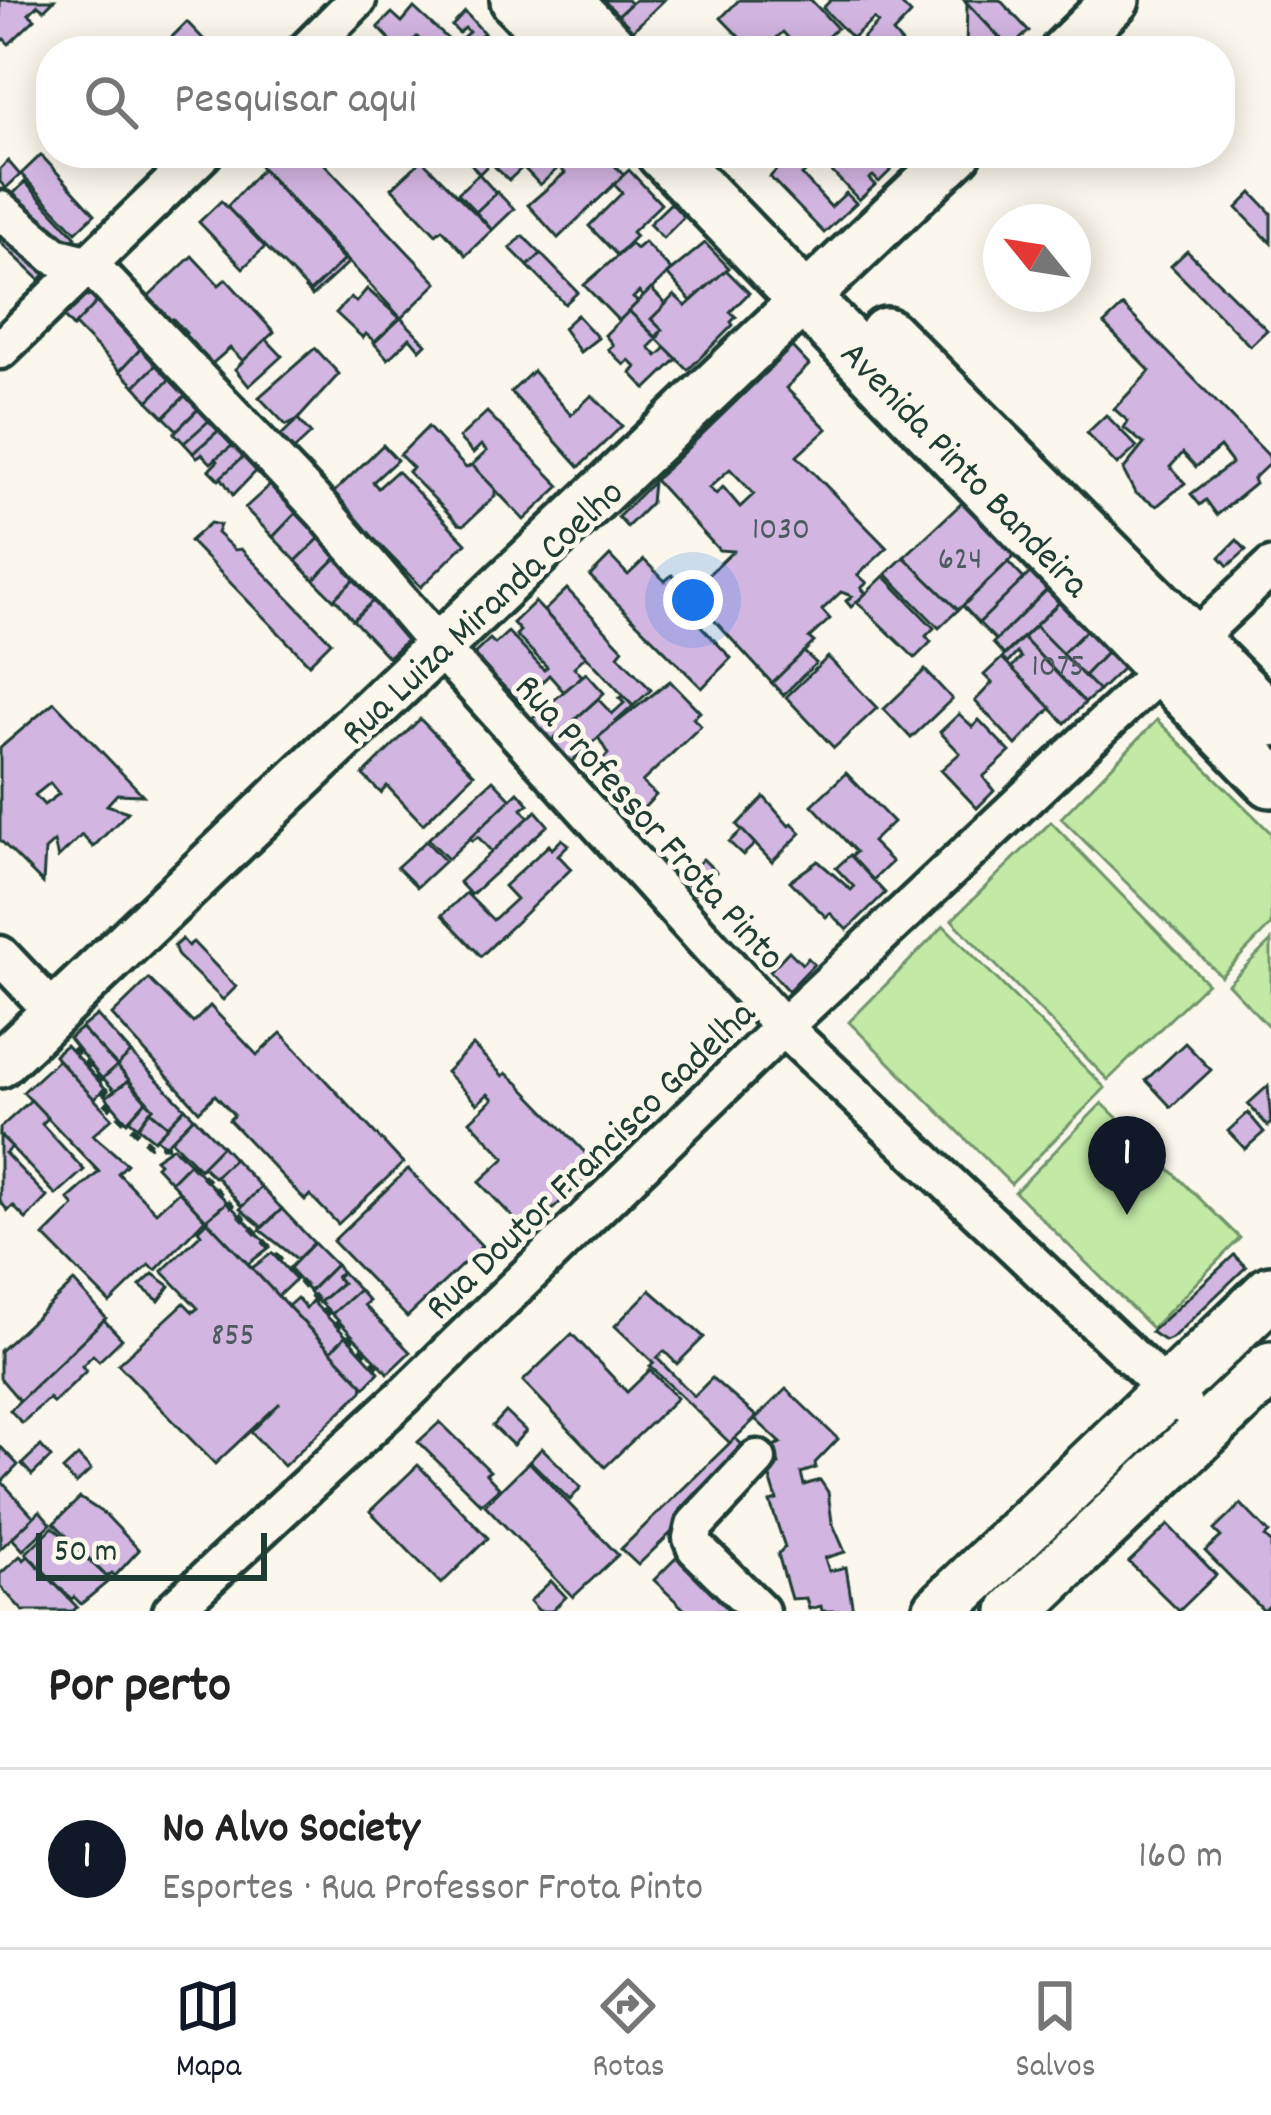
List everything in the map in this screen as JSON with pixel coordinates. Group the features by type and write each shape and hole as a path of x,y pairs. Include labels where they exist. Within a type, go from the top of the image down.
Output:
{"main road":[{"path":"517,0 552,36"},
{"path":"564,0 599,36"},
{"name":"Avenida Pinto Bandeira","path":"680,168 818,290 1179,656 1271,781"},
{"name":"Avenida Pinto Bandeira","path":"723,168 818,290"},
{"name":"Avenida Pinto Bandeira","path":"1179,656 1271,720"},
{"path":"939,1611 1271,1292"},
{"path":"1016,1611 1271,1368"}],"street":[{"path":"321,36 357,0"},
{"path":"1079,36 1116,0"},
{"path":"0,350 188,168"},
{"name":"Rua Luiza Miranda Coelho","path":"0,1064 943,168"},
{"name":"Rua Professor Frota Pinto","path":"0,210 55,256 90,265 323,511 440,648 783,1028 1207,1428"},
{"name":"Rua Doutor Francisco Gadelha","path":"172,1611 405,1395 783,1028 1271,567"},
{"path":"0,955 55,1013"},
{"path":"758,1459 695,1525 692,1538 696,1548 760,1611"}],"path":[{"path":"55,1013 66,1041 108,1088 101,1098 150,1145 173,1145 236,1207 308,1294 405,1395"}],"green space":[{"path":"1157,720 1271,833 1271,925 1221,976 1061,818"},
{"path":"1051,822 1207,983 1108,1080 952,920"},
{"path":"944,926 1105,1088 1011,1184 849,1022"},
{"path":"1271,941 1271,1029 1228,984"},
{"path":"1102,1103 1240,1238 1152,1328 1015,1192"}],"building":[{"path":"0,0 54,0 44,10 38,5 29,14 35,19 9,44 4,39 0,42"},
{"path":"598,0 627,0 631,4 615,18"},
{"path":"635,0 664,0 629,34 615,18"},
{"path":"739,0 811,0 837,28 828,36 787,36 783,32 738,36 721,18"},
{"path":"831,0 897,0 911,14 893,33 896,36 865,36 878,23 874,19 850,36 823,8"},
{"path":"964,0 1000,0 1029,31 1023,36 998,36"},
{"path":"967,3 998,36 966,36"},
{"path":"414,8 445,36 387,36 378,27 392,13 402,22"},
{"path":"465,12 484,33 464,36 469,32 465,28 459,33 452,26"},
{"path":"187,22 201,36 173,36"},
{"path":"36,160 36,168 53,168 95,214 76,232 21,174"},
{"path":"8,161 20,175 6,188 0,182 0,169"},
{"path":"262,168 328,168 437,283 401,318"},
{"path":"413,168 430,168 492,230 466,255 442,229 436,234 392,188"},
{"path":"496,168 522,168 509,180"},
{"path":"526,168 558,168 540,185"},
{"path":"560,168 617,168 624,175 558,238 528,205 565,173"},
{"path":"778,168 810,168 802,175 831,207 846,193 856,203 824,233 770,177"},
{"path":"828,168 893,168 879,182 873,176 869,179 875,185 859,200"},
{"path":"262,169 344,260 310,292 227,207"},
{"path":"629,170 661,204 632,232 636,236 617,255 589,226 622,193 614,184"},
{"path":"479,174 496,193 476,212 458,193"},
{"path":"25,182 76,237 63,251 12,195"},
{"path":"497,192 514,209 492,230 476,212"},
{"path":"1252,193 1271,213 1271,243 1237,208"},
{"path":"221,201 265,247 243,268 199,222"},
{"path":"671,203 684,217 663,238 649,224"},
{"path":"0,218 54,263 40,280 0,242"},
{"path":"523,236 541,254 528,266 510,248"},
{"path":"644,242 671,270 644,297 639,292 633,298 638,302 619,321 584,285 631,244 636,249"},
{"path":"705,243 729,268 691,301 667,274"},
{"path":"1187,251 1267,330 1250,346 1171,266"},
{"path":"541,254 578,292 565,304 528,266"},
{"path":"192,256 219,285 226,279 274,332 243,361 230,348 205,370 178,340 186,333 173,319 165,327 143,302"},
{"path":"345,259 348,263 312,296 304,288 310,292"},
{"path":"726,270 749,293 730,312 736,317 733,325 688,370 657,339 662,330 651,319 674,295 686,306"},
{"path":"367,289 400,318 375,342 366,334 363,338 336,313"},
{"path":"651,289 666,304 651,319 662,330 656,337 629,311"},
{"path":"94,290 102,297 73,327 64,317"},
{"path":"102,297 148,341 120,371 75,325"},
{"path":"1123,306 1268,455 1271,462 1253,479 1255,484 1217,515 1206,500 1200,505 1191,494 1232,463 1220,447 1196,467 1183,453 1170,467 1185,483 1157,506 1135,493 1123,470 1144,444 1124,428 1128,421 1114,409 1150,371 1104,324"},
{"path":"629,311 657,339 649,347 657,356 666,348 677,359 646,389 631,373 636,367 629,360 624,365 608,349 613,345 605,335"},
{"path":"577,315 598,338 580,352 563,328"},
{"path":"401,318 426,344 420,350 410,338 388,359 374,343"},
{"path":"266,339 282,356 249,386 235,369"},
{"path":"148,341 164,357 135,386 120,371"},
{"path":"792,347 809,365 786,388 827,429 797,456 887,548 858,575 867,583 861,588 866,593 851,607 846,601 852,596 841,592 822,610 830,619 772,683 689,593 733,551 719,550 655,480","holes":["730,469 754,494 740,507 723,487 716,494 709,488"]},
{"path":"315,348 339,374 298,419 286,425 259,397"},
{"path":"164,357 178,371 148,401 135,386"},
{"path":"178,371 194,387 164,417 148,401"},
{"path":"533,371 571,415 592,395 622,426 579,467 511,392"},
{"path":"195,386 207,400 177,430 164,417"},
{"path":"207,401 218,413 184,443 174,433"},
{"path":"219,412 229,422 193,453 184,443"},
{"path":"487,412 560,486 524,520 472,465 487,451 481,445 473,453 459,438"},
{"path":"1106,415 1137,447 1117,465 1087,433"},
{"path":"298,419 311,434 286,457 273,443"},
{"path":"226,424 240,440 211,463 193,453"},
{"path":"428,427 466,468 472,465 495,489 495,496 464,525 408,472 413,468 400,455"},
{"path":"240,440 252,449 219,480 209,470 216,458"},
{"path":"383,445 397,460 373,482 378,488 397,471 466,543 421,587 331,495"},
{"path":"252,449 265,462 233,495 221,477"},
{"path":"278,478 299,510 273,537 245,508"},
{"path":"653,482 651,503 627,527 618,517"},
{"path":"964,501 1016,554 958,610 904,557"},
{"path":"300,509 324,534 296,561 273,537"},
{"path":"210,523 220,525 217,533 235,550 241,549 331,642 309,664 190,541"},
{"path":"324,534 341,553 314,580 296,561"},
{"path":"1237,540 1246,550 1228,566 1220,557"},
{"path":"341,553 361,574 334,600 314,580"},
{"path":"610,556 628,575 644,560 665,581 672,575 694,599 684,608 731,658 702,688 590,576"},
{"path":"904,557 958,610 939,628 886,574"},
{"path":"1008,562 1024,579 979,623 963,606"},
{"path":"364,571 383,591 353,620 335,598"},
{"path":"1032,571 1049,588 996,640 979,623"},
{"path":"884,576 934,628 926,636 931,642 915,658 857,602"},
{"path":"1049,588 1062,600 1004,655 993,643"},
{"path":"567,589 623,649 618,655 651,690 633,706 544,611"},
{"path":"379,595 413,635 388,657 353,620"},
{"path":"1062,600 1089,628 1062,654 1035,626"},
{"path":"535,602 586,656 574,667 582,676 564,692 549,675 521,703 472,656 490,639 495,644 508,632 544,670 547,667 516,635 520,631 513,623"},
{"path":"1035,626 1099,691 1085,703 1023,638"},
{"path":"1089,628 1110,649 1084,676 1062,654"},
{"path":"1023,638 1085,703 1065,723 1011,668 1021,658 1017,653 1007,664 1002,658"},
{"path":"1110,649 1126,665 1099,691 1084,676"},
{"path":"804,652 816,663 783,695 772,683"},
{"path":"828,657 877,708 834,748 786,697"},
{"path":"1002,658 1051,708 1016,745 975,701 992,683 984,675"},
{"path":"925,670 952,699 911,738 884,709"},
{"path":"586,673 604,693 550,742 529,721"},
{"path":"670,681 700,712 693,718 701,726 642,782 656,795 641,811 599,763 608,754 598,737"},
{"path":"623,696 633,706 571,762 550,742 598,699 612,714 624,703 619,698"},
{"path":"54,702 143,795 117,794 107,805 128,812 93,847 82,835 58,858 54,842 45,850 43,883 0,840 0,748","holes":["50,783 59,794 44,805 35,795"]},
{"path":"959,714 973,727 979,720 1010,752 983,777 994,791 977,808 941,770 960,753 940,732"},
{"path":"420,719 474,774 423,824 387,786 381,793 363,775"},
{"path":"846,773 893,822 872,842 892,862 873,880 851,856 856,852 812,805"},
{"path":"493,780 511,799 448,859 428,839"},
{"path":"518,792 529,804 522,809 529,818 492,852 478,837 472,841 470,838"},
{"path":"764,797 801,833 772,862 737,825"},
{"path":"536,811 548,825 471,895 459,882"},
{"path":"742,830 755,844 743,855 729,842"},
{"path":"562,839 568,845 558,855 571,869 481,956 442,915 466,893 493,920 516,899 504,886"},
{"path":"426,841 445,861 417,887 397,867"},
{"path":"850,855 885,893 847,930 830,913 826,917 790,881 818,861 851,890 854,887 836,868"},
{"path":"703,859 716,872 695,893 683,879"},
{"path":"182,939 188,946 193,942 236,987 223,1000 178,956 174,946"},
{"path":"789,951 802,964 808,958 814,964 788,991 770,971"},
{"path":"149,979 193,1023 210,1006 257,1055 281,1033 403,1163 338,1224 310,1195 305,1200 229,1120 234,1115 215,1095 199,1111 112,1015"},
{"path":"97,1015 131,1053 117,1066 81,1028"},
{"path":"81,1028 117,1066 102,1079 69,1038"},
{"path":"1185,1043 1211,1070 1171,1107 1146,1080"},
{"path":"66,1045 105,1088 94,1099 54,1055"},
{"path":"473,1045 503,1076 506,1073 518,1083 598,1166 528,1233 479,1182 505,1158 470,1121 493,1099 488,1094 477,1104 446,1072"},
{"path":"131,1053 185,1108 168,1126 150,1111 153,1108 117,1066"},
{"path":"58,1060 112,1118 93,1135 127,1164 118,1173 156,1212 179,1191 205,1219 156,1270 149,1265 110,1303 44,1236 74,1206 68,1199 99,1172 23,1092"},
{"path":"117,1066 129,1080 116,1092 103,1078"},
{"path":"128,1081 146,1101 127,1122 106,1097"},
{"path":"1268,1086 1271,1123 1268,1126 1248,1104"},
{"path":"31,1100 48,1118 42,1124 84,1170 56,1195 0,1135 0,1128"},
{"path":"146,1101 153,1108 138,1127 129,1120"},
{"path":"185,1108 194,1117 165,1146 156,1138"},
{"path":"150,1111 168,1126 154,1140 138,1127"},
{"path":"1248,1113 1264,1132 1245,1149 1228,1131"},
{"path":"194,1117 222,1146 200,1169 171,1140"},
{"path":"0,1135 12,1147 5,1153 47,1197 26,1219 13,1206 8,1211 0,1201"},
{"path":"222,1146 234,1159 214,1177 202,1166"},
{"path":"173,1147 190,1163 171,1182 155,1159"},
{"path":"234,1159 261,1187 242,1207 216,1176"},
{"path":"190,1163 227,1202 206,1220 171,1182"},
{"path":"408,1169 482,1246 407,1317 333,1241"},
{"path":"261,1187 282,1209 262,1227 240,1209"},
{"path":"227,1202 270,1247 248,1264 206,1220"},
{"path":"282,1209 314,1243 297,1259 260,1230"},
{"path":"207,1221 363,1385 284,1466 251,1432 280,1403 215,1464 118,1364 184,1303 193,1312 198,1308 162,1271 201,1234 198,1230"},
{"path":"314,1243 336,1265 309,1291 289,1269"},
{"path":"272,1253 296,1279 278,1296 252,1268"},
{"path":"1234,1255 1246,1267 1172,1338 1165,1341 1151,1332"},
{"path":"336,1265 342,1272 336,1277 342,1283 319,1303 309,1292"},
{"path":"342,1272 359,1290 332,1314 320,1302 342,1283 336,1277"},
{"path":"153,1274 170,1286 159,1301 140,1286"},
{"path":"74,1282 106,1318 20,1401 0,1378 0,1351"},
{"path":"359,1290 369,1301 364,1305 410,1352 388,1373 332,1314"},
{"path":"650,1290 704,1337 677,1364 664,1351 657,1358 694,1396 712,1378 757,1417 730,1443 615,1326"},
{"path":"297,1298 306,1308 312,1301 346,1336 331,1351 288,1306"},
{"path":"104,1320 122,1339 99,1361 93,1355 82,1366 86,1371 53,1403 49,1398 22,1423 10,1410"},
{"path":"572,1334 627,1392 650,1370 677,1398 605,1467 523,1381"},
{"path":"346,1336 379,1372 365,1387 331,1351"},
{"path":"786,1389 838,1439 815,1463 816,1468 801,1473 804,1485 820,1480 828,1492 832,1522 845,1552 825,1558 829,1571 846,1567 853,1611 809,1609 806,1598 791,1599 778,1554 785,1547 770,1502 777,1500 767,1468 779,1464 773,1446 781,1443 755,1419"},
{"path":"506,1412 526,1431 513,1445 493,1426"},
{"path":"440,1422 490,1471 486,1474 499,1488 481,1504 418,1442"},
{"path":"735,1438 752,1454 638,1565 621,1549"},
{"path":"0,1446 18,1465 0,1484"},
{"path":"41,1446 51,1457 32,1475 22,1464"},
{"path":"542,1448 581,1487 570,1500 530,1461"},
{"path":"78,1456 91,1470 76,1484 63,1470"},
{"path":"529,1462 618,1555 573,1597 485,1505"},
{"path":"418,1465 488,1538 441,1584 370,1511"},
{"path":"0,1484 34,1517 0,1549"},
{"path":"80,1498 106,1515 139,1550 115,1576 107,1577 54,1523"},
{"path":"1241,1504 1269,1533 1265,1537 1271,1543 1271,1604 1264,1611 1205,1551 1221,1537 1214,1530"},
{"path":"40,1511 51,1524 23,1550 12,1538"},
{"path":"1168,1525 1216,1575 1179,1611 1129,1562"},
{"path":"53,1527 110,1580 81,1604 26,1553"},
{"path":"685,1549 749,1611 686,1611 654,1580"},
{"path":"20,1556 24,1560 28,1556 77,1607 73,1611 23,1611 0,1586 0,1574"},
{"path":"551,1581 566,1597 552,1611 539,1611 530,1601"}],"place":[{"name":"No Alvo Society","path":"1127,1215"}]}
